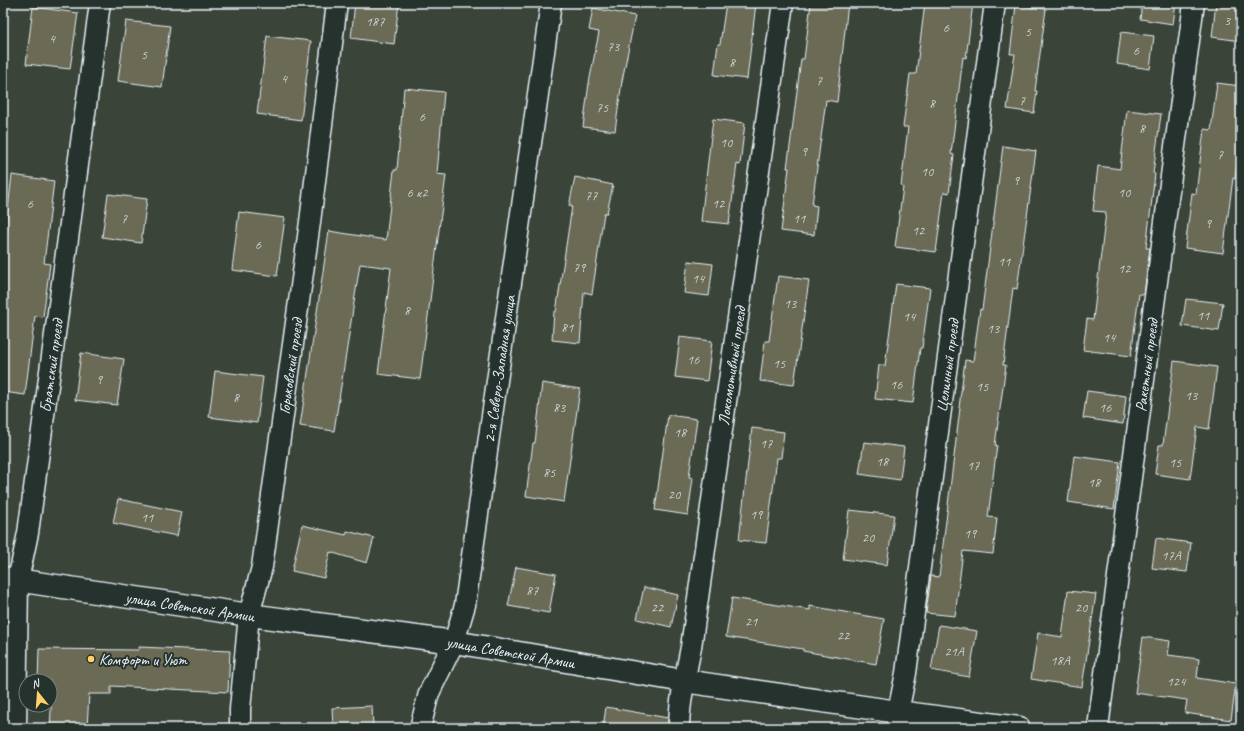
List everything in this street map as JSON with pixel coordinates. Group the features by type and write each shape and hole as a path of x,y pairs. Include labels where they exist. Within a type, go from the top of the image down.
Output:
{"street":[{"name":"Братский проезд","path":"16,728 10,579 28,533 100,3"},
{"name":"Горьковский проезд","path":"240,728 240,709 249,615 263,560 310,222 337,3"},
{"name":"2-я Северо-Западная улица","path":"420,728 429,693 454,642 465,605 551,3"},
{"name":"Локомотивный проезд","path":"680,728 679,714 692,639 784,3"},
{"name":"Целинный проезд","path":"898,720 906,673 995,3"},
{"name":"Ракетный проезд","path":"1098,728 1194,3"},
{"name":"улица Советской Армии","path":"10,579 249,615 454,642 684,681 898,720 1019,728"}],"building":[{"path":"355,3 399,3 394,44 351,38"},
{"path":"726,3 756,3 747,79 714,75"},
{"path":"811,3 848,3 837,102 826,100 812,205 817,206 814,235 781,231 789,168 787,168 801,59 804,59"},
{"path":"925,3 973,3 966,58 963,57 951,154 954,155 949,193 944,192 936,252 895,247 903,187 901,186 908,127 903,127 910,74 916,74"},
{"path":"1142,3 1176,3 1173,24 1140,19"},
{"path":"1216,3 1241,3 1241,41 1212,37"},
{"path":"1016,5 1046,9 1035,91 1037,91 1034,113 1007,109 1015,54 1010,54"},
{"path":"33,7 78,13 70,69 26,64"},
{"path":"593,8 635,16 622,81 615,131 583,127 589,83 599,32 589,30"},
{"path":"126,21 170,26 162,87 118,81"},
{"path":"1121,32 1154,36 1150,69 1117,64"},
{"path":"267,36 311,41 301,120 257,114"},
{"path":"1217,83 1241,86 1241,133 1235,179 1233,178 1223,253 1185,248 1192,193 1196,194 1204,129 1211,130"},
{"path":"404,88 444,92 437,174 446,175 420,379 378,374 391,268 360,264 334,431 300,426 329,231 386,240 394,170 397,170"},
{"path":"1127,110 1161,114 1153,173 1155,174 1146,248 1150,248 1144,294 1139,294 1131,356 1083,350 1087,319 1093,320 1106,212 1093,211 1098,166 1120,169"},
{"path":"713,119 745,123 740,165 737,164 729,224 701,221"},
{"path":"1003,146 1036,151 1017,289 1013,288 1003,365 1006,365 995,445 997,445 988,517 997,518 993,554 963,551 955,616 926,613 931,576 939,577 965,360 973,361 980,309 982,310"},
{"path":"12,175 54,181 44,263 50,264 43,317 35,316 25,395 3,392 3,264"},
{"path":"575,177 613,185 607,213 604,213 592,294 584,292 580,343 552,340 554,312 556,312 572,206 569,206"},
{"path":"108,194 147,199 141,243 102,237"},
{"path":"239,212 285,218 277,276 232,270"},
{"path":"688,261 713,264 709,296 684,293"},
{"path":"778,276 809,280 794,385 760,381 765,341 769,341"},
{"path":"896,284 930,288 913,403 875,399 879,365 885,366"},
{"path":"1186,299 1223,303 1219,331 1182,326"},
{"path":"680,337 712,341 707,381 675,377"},
{"path":"81,353 124,359 117,405 75,400"},
{"path":"1174,361 1217,367 1209,429 1197,427 1190,479 1155,474 1159,445 1163,445"},
{"path":"215,371 263,377 257,423 209,417"},
{"path":"542,383 580,389 564,502 526,496 533,443 535,443"},
{"path":"1087,391 1126,396 1123,424 1083,418"},
{"path":"668,415 697,419 689,477 693,478 688,515 655,510"},
{"path":"752,428 784,432 781,458 777,458 766,543 739,540"},
{"path":"864,442 904,447 900,480 859,474"},
{"path":"1074,456 1120,462 1114,509 1068,502"},
{"path":"118,499 182,512 177,536 113,523"},
{"path":"849,510 894,515 887,565 843,559"},
{"path":"302,525 346,535 347,531 374,538 367,563 330,552 324,578 292,571"},
{"path":"1156,538 1191,543 1187,572 1152,568"},
{"path":"516,567 556,574 549,613 508,606"},
{"path":"644,587 678,595 671,627 637,619"},
{"path":"1068,591 1096,594 1082,687 1031,679 1038,633 1062,637"},
{"path":"732,598 810,610 810,606 884,619 876,664 803,651 803,649 726,637"},
{"path":"939,625 977,631 969,677 931,670"},
{"path":"1143,637 1170,641 1168,655 1199,659 1197,678 1236,684 1231,720 1185,713 1187,700 1135,693"},
{"path":"139,647 230,651 228,692 111,686 111,694 89,694 87,728 50,728 51,713 58,713 58,673 38,673 39,649 139,650"},
{"path":"372,706 373,728 333,728 332,708"},
{"path":"606,707 668,718 668,728 603,728"}],"place":[{"name":"Комфорт и Уют","path":"91,659"}]}
